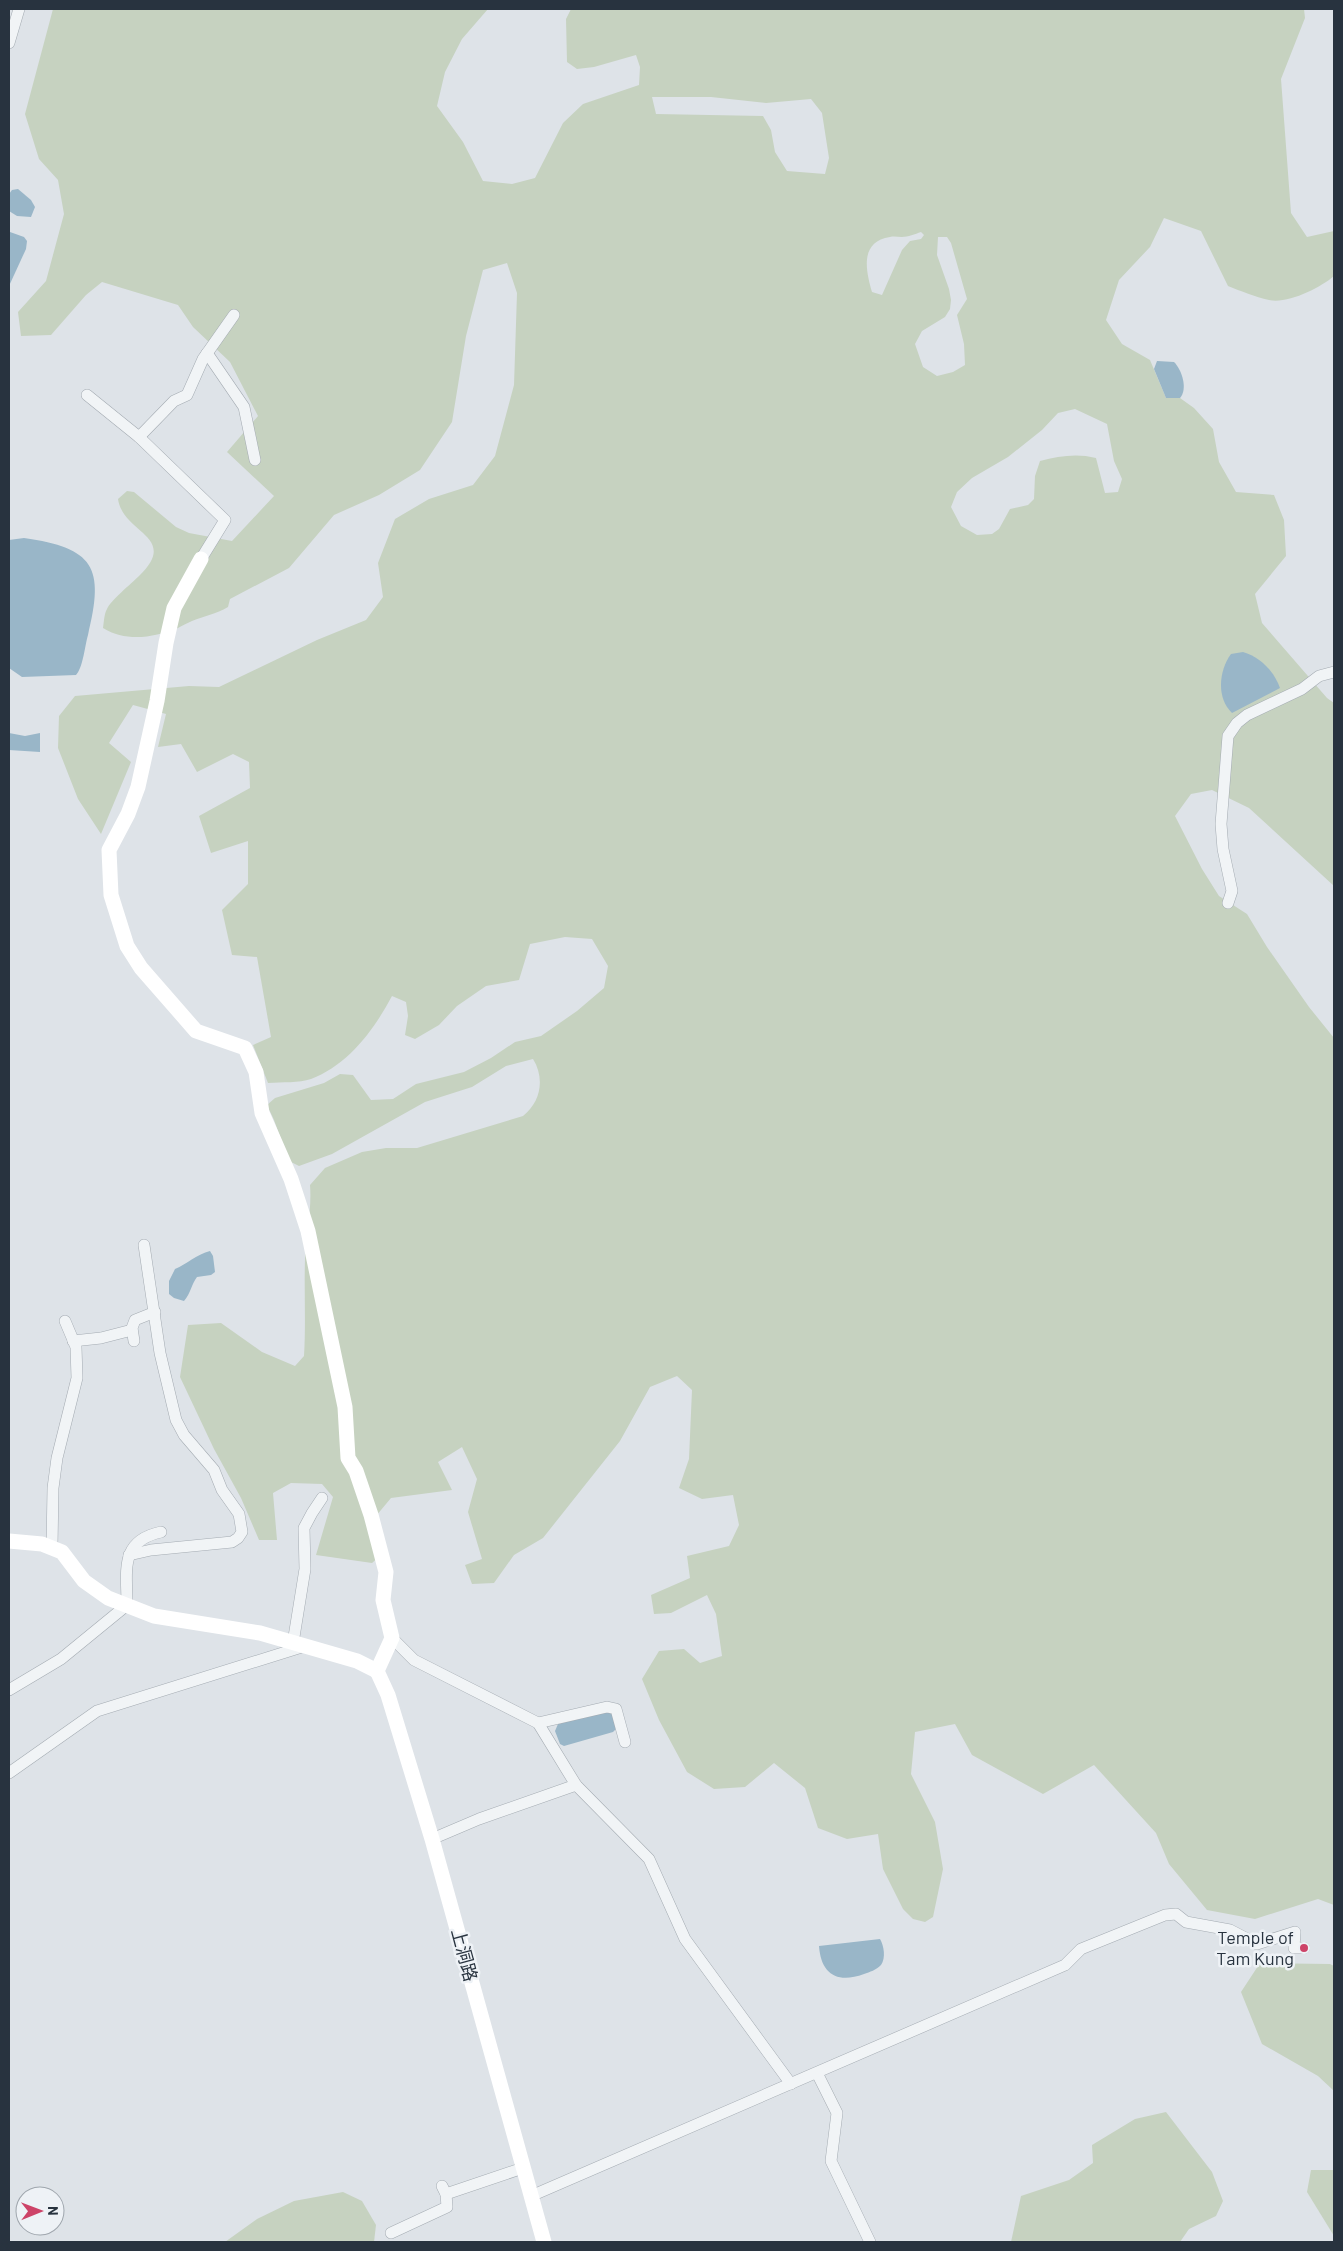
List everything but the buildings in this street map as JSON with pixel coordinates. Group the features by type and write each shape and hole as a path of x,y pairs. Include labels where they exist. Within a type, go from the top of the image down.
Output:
{"street":[{"path":"9,43 19,9"},
{"path":"139,437 174,401 186,395 207,353 234,315"},
{"path":"207,353 244,407 256,460"},
{"path":"87,395 139,437 224,520 174,608 157,701 138,786 128,814 109,850 111,895 127,946 141,968 196,1031 245,1048 256,1072 262,1113 291,1179 308,1230 345,1407 348,1458 356,1472 371,1515 386,1572 383,1600 392,1638 414,1660 538,1723 576,1785 649,1858 685,1939 791,2084"},
{"path":"1228,903 1232,891 1223,849 1221,824 1228,736 1237,722 1247,715 1302,689 1319,676 1334,672"},
{"path":"129,1555 151,1550 232,1542 242,1532 239,1514 222,1490 214,1470 184,1435 176,1420 160,1353 144,1245"},
{"path":"73,1341 117,1335 133,1335 135,1320 155,1312"},
{"path":"52,1547 53,1488 57,1458 77,1378 77,1357 65,1321"},
{"path":"299,1645 305,1569 304,1528 322,1498"},
{"path":"9,1690 60,1659 127,1605 129,1555 138,1541 161,1532"},
{"path":"9,1541 42,1544 62,1552 84,1581 108,1598 154,1616 260,1633 357,1661 377,1671 392,1638"},
{"path":"9,1774 97,1711 299,1645"},
{"name":"上洞路","path":"377,1671 388,1695 432,1839 544,2242"},
{"path":"538,1723 607,1707 616,1709 625,1742"},
{"path":"432,1839 576,1785"},
{"path":"531,2196 1065,1965 1080,1949 1098,1940 1165,1915 1176,1914 1186,1922 1230,1930 1257,1944 1295,1932 1294,1948 1304,1948"},
{"path":"817,2073 837,2113 831,2162 870,2242"},
{"path":"391,2233 447,2208 444,2190 523,2168"}],"green space":[{"path":"53,9 488,9 462,39 445,72 437,106 463,142 483,181 512,184 535,178 563,123 583,104 639,85 640,67 636,55 594,67 577,69 567,62 566,19 571,9 1304,9 1305,18 1281,79 1291,213 1307,237 1334,231 1334,276 1312,290 1285,300 1269,300 1253,296 1228,286 1201,231 1164,218 1150,247 1119,280 1106,320 1122,344 1150,360 1166,398 1180,398 1194,408 1213,429 1219,462 1236,492 1274,495 1284,520 1286,556 1255,594 1262,623 1327,698 1334,703 1334,886 1249,808 1212,790 1191,794 1175,816 1202,869 1219,896 1247,914 1267,947 1309,1007 1334,1038 1334,1905 1318,1899 1255,1919 1207,1910 1169,1864 1156,1833 1094,1765 1043,1794 972,1755 955,1724 915,1732 911,1774 935,1822 943,1869 933,1917 925,1922 913,1919 903,1909 883,1869 878,1834 847,1839 818,1828 805,1788 774,1763 745,1787 714,1789 687,1772 659,1720 642,1679 659,1651 684,1649 700,1663 722,1656 716,1614 707,1595 671,1613 654,1614 651,1595 690,1578 687,1556 729,1546 739,1525 733,1495 702,1499 679,1488 689,1459 692,1390 677,1376 650,1387 620,1441 543,1538 514,1555 494,1583 472,1584 465,1565 482,1559 468,1512 477,1479 462,1447 438,1462 452,1490 391,1498 376,1516 387,1550 372,1563 316,1555 333,1497 322,1484 291,1483 273,1493 277,1540 259,1540 241,1498 214,1449 180,1377 188,1325 221,1323 262,1352 295,1366 304,1356 305,1259 310,1185 325,1168 362,1152 386,1148 417,1148 523,1116 534,1104 540,1082 537,1066 533,1059 506,1066 472,1087 425,1102 332,1154 299,1166 289,1161 267,1105 275,1098 324,1083 340,1074 353,1075 371,1100 393,1099 416,1084 464,1072 491,1058 515,1042 541,1036 577,1011 604,988 608,966 592,939 565,937 530,944 519,980 486,986 457,1006 439,1025 415,1039 405,1035 408,1016 406,1002 392,996 368,1034 337,1065 311,1079 296,1082 268,1083 253,1045 271,1037 257,957 232,955 222,910 248,884 248,841 211,853 199,816 250,788 249,762 233,754 197,772 181,744 158,747 166,714 133,705 109,743 131,762 101,834 78,799 58,748 59,716 75,696 189,686 219,687 317,640 366,620 383,597 378,563 395,519 429,499 473,485 495,456 514,385 517,293 507,263 483,270 466,336 452,422 420,470 379,495 334,515 289,568 230,599 228,607 159,634 130,637 112,632 103,628 107,609 150,563 154,552 152,543 122,511 118,499 127,491 134,492 176,527 189,533 232,541 274,496 227,452 258,416 230,362 193,327 178,305 102,282 86,295 51,335 21,336 18,312 46,281 64,214 58,180 39,159 25,114","holes":["652,97 711,97 766,103 811,99 822,113 829,158 825,174 787,171 775,152 771,130 763,116 656,114","921,232 924,235 921,239 910,241 902,250 882,295 872,292 867,267 869,251 880,240 890,237 909,236","938,237 947,237 951,243 967,299 957,315 964,344 965,365 953,372 937,376 923,367 915,344 922,331 945,317 950,309 949,289 937,255","1075,409 1107,424 1114,461 1122,479 1118,492 1105,493 1096,458 1075,455 1047,459 1040,461 1035,476 1034,499 1028,505 1010,509 999,529 992,534 977,535 961,526 951,507 957,492 972,478 1008,457 1042,430 1058,413"]},
{"path":"1260,1963 1330,1964 1334,1966 1334,2091 1318,2076 1262,2044 1241,1992"},
{"path":"1166,2112 1212,2172 1223,2201 1216,2216 1189,2229 1180,2242 1011,2242 1021,2196 1069,2180 1093,2163 1092,2145 1135,2119"},
{"path":"1311,2170 1334,2170 1334,2236 1307,2192"},
{"path":"343,2192 362,2201 376,2225 374,2242 225,2242 257,2219 294,2201"}],"water":[{"path":"18,189 31,200 35,207 31,217 17,216 9,211 9,194 12,190"},
{"path":"10,232 24,237 27,241 26,249 9,286"},
{"path":"1157,361 1174,362 1177,365 1184,385 1180,398 1166,398 1154,369"},
{"path":"24,538 48,542 79,555 89,565 94,577 93,612 82,662 76,675 22,677 9,668 9,540"},
{"path":"1243,652 1261,661 1270,670 1280,688 1232,713 1223,700 1221,692 1222,676 1231,654"},
{"path":"9,733 25,736 40,733 40,752 9,750"},
{"path":"210,1251 213,1256 215,1272 211,1275 197,1277 184,1301 174,1298 169,1294 169,1281 175,1269"},
{"path":"607,1710 612,1712 616,1729 613,1732 564,1746 560,1744 555,1731 558,1724"},
{"path":"880,1939 884,1956 881,1965 871,1972 854,1977 838,1977 832,1974 823,1964 820,1956 819,1946"}],"place":[{"name":"Temple of Tam Kung","path":"1304,1948"}]}
